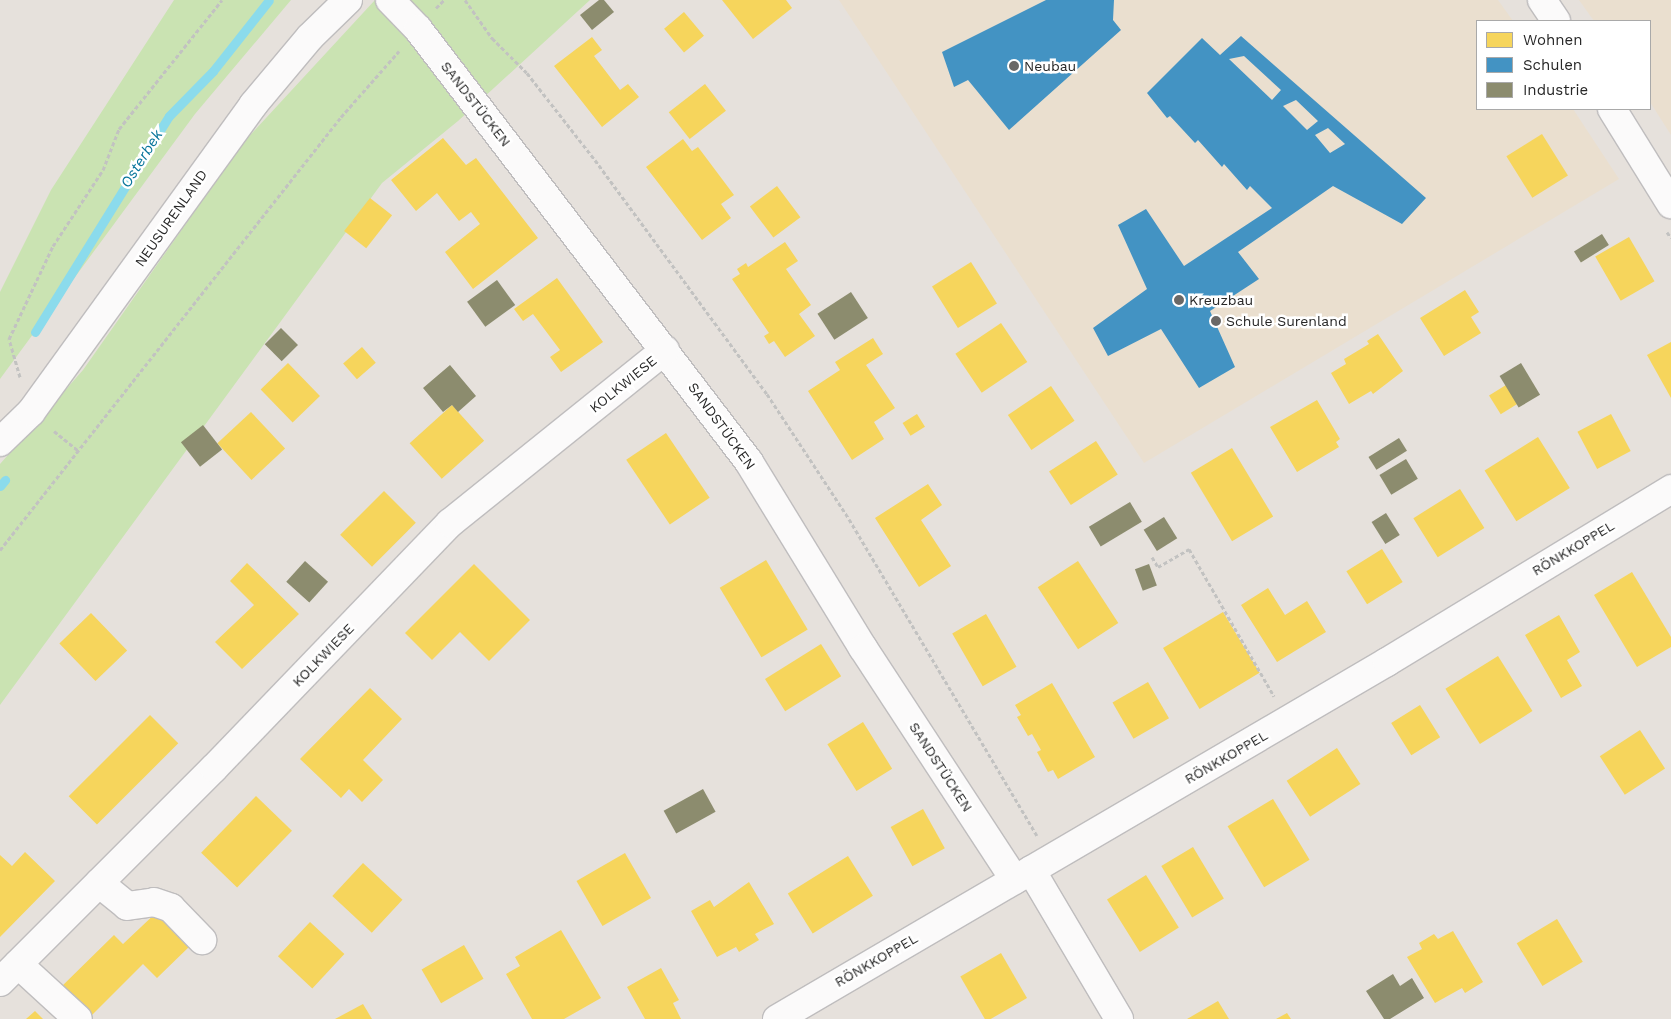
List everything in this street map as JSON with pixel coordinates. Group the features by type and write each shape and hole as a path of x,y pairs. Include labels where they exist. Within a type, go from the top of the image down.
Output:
{"street":[{"name":"NEUSURENLAND","path":"0,442 32,412 253,105 310,37 348,0"},
{"name":"SANDSTÜCKEN","path":"390,0 418,29 749,462 862,648 1033,870 1119,1019"},
{"path":"1542,0 1555,20"},
{"path":"1613,110 1671,204"},
{"name":"KOLKWIESE","path":"9,973 450,523 665,350"},
{"name":"RÖNKKOPPEL","path":"777,1019 1288,720 1671,489"},
{"path":"99,883 127,906 154,902 171,908 202,940"},
{"path":"9,973 78,1019"}],"path":[{"path":"79,451 32,412 9,339 53,246 102,170 119,129 222,0"},
{"path":"0,550 340,117 444,0"},
{"path":"465,0 492,38 527,73 595,160 767,394 849,519 1033,870"},
{"path":"1152,557 1158,567 1189,549 1288,720"}],"shaded area":[{"name":"Schule Surenland","path":"839,0 1498,0 1512,20 1476,20 1476,110 1574,110 1619,179 1144,463"},
{"path":"1579,0 1671,0 1671,135 1651,104 1651,20 1593,20"}],"green space":[{"path":"174,0 291,0 195,114 0,379 0,292 51,190"},
{"path":"375,0 590,0 458,121 382,183 0,705 0,464 83,370 242,144"}],"building: Wohnen":[{"path":"722,0 786,0 792,8 753,39"},
{"path":"684,12 704,36 684,52 664,29"},
{"path":"592,37 602,50 594,56 620,90 628,84 639,97 602,127 554,66"},
{"path":"705,84 726,111 690,139 669,112"},
{"path":"1542,134 1568,176 1532,198 1506,156"},
{"path":"443,138 466,165 476,158 538,238 473,289 445,252 480,224 471,212 459,221 437,193 416,211 391,180"},
{"path":"683,139 692,151 698,147 734,195 721,204 731,218 702,240 646,167"},
{"path":"777,186 800,217 773,238 750,206"},
{"path":"370,198 392,215 366,248 344,231"},
{"path":"1629,237 1654,281 1621,301 1595,256"},
{"path":"785,242 798,261 786,269 811,305 799,314 815,336 785,357 774,341 769,344 764,336 769,333 732,279 740,274 737,269 746,263 748,267"},
{"path":"971,262 997,304 958,328 932,286"},
{"path":"557,278 603,342 561,372 550,357 560,350 533,314 523,321 514,309"},
{"path":"1465,290 1479,312 1471,317 1481,333 1444,356 1420,318"},
{"path":"1001,323 1027,362 982,393 955,354"},
{"path":"1378,334 1403,371 1373,394 1371,391 1349,404 1331,373 1346,364 1344,359 1369,344 1367,341"},
{"path":"873,338 883,354 866,365 895,408 874,422 884,439 852,460 808,391 840,370 835,362"},
{"path":"1671,342 1671,398 1647,355"},
{"path":"362,347 376,363 357,379 343,363"},
{"path":"288,363 320,396 293,422 261,389"},
{"path":"1506,385 1518,404 1501,414 1489,396"},
{"path":"1051,386 1074,421 1031,450 1008,415"},
{"path":"1317,400 1340,439 1336,442 1339,447 1297,472 1270,427"},
{"path":"452,405 484,441 442,479 410,443"},
{"path":"251,412 285,449 251,480 217,443"},
{"path":"917,414 925,427 911,436 903,423"},
{"path":"1611,414 1631,451 1597,469 1577,432"},
{"path":"666,433 710,498 670,525 626,460"},
{"path":"1538,437 1570,488 1516,521 1485,470"},
{"path":"1096,441 1118,475 1071,505 1049,471"},
{"path":"1232,448 1273,517 1232,541 1191,473"},
{"path":"928,484 942,505 921,520 951,566 919,587 875,518"},
{"path":"1460,489 1484,528 1438,557 1413,518"},
{"path":"384,491 416,523 372,567 340,535"},
{"path":"1382,549 1403,582 1367,604 1346,571"},
{"path":"766,560 808,629 761,657 720,588"},
{"path":"1078,561 1118,623 1078,649 1038,587"},
{"path":"247,563 299,614 242,669 215,642 254,605 230,581"},
{"path":"474,564 530,620 489,661 460,632 432,660 405,633"},
{"path":"1632,572 1671,637 1671,647 1637,667 1594,595"},
{"path":"1268,588 1285,615 1307,601 1326,632 1277,662 1241,605"},
{"path":"1223,612 1260,673 1200,709 1163,648"},
{"path":"91,613 127,650 95,681 59,644"},
{"path":"986,614 1017,667 983,686 952,634"},
{"path":"1559,615 1580,652 1567,660 1582,686 1561,698 1525,635"},
{"path":"821,644 841,676 785,711 765,679"},
{"path":"1498,656 1532,711 1480,744 1445,689"},
{"path":"1148,682 1169,718 1133,739 1112,702"},
{"path":"1052,683 1095,757 1058,779 1053,770 1048,772 1037,752 1041,750 1032,734 1028,736 1017,717 1021,715 1015,705"},
{"path":"370,688 402,719 363,760 383,780 362,802 349,789 341,798 300,759"},
{"path":"1420,705 1440,737 1411,755 1391,723"},
{"path":"150,715 178,743 97,825 69,796"},
{"path":"863,722 892,769 857,791 827,744"},
{"path":"1640,730 1665,769 1625,795 1600,756"},
{"path":"1337,748 1360,784 1310,817 1287,781"},
{"path":"256,796 292,831 237,888 201,853"},
{"path":"1273,799 1310,860 1264,887 1228,826"},
{"path":"923,809 945,848 912,866 891,827"},
{"path":"1193,847 1224,898 1192,917 1161,866"},
{"path":"25,852 55,881 0,937 0,855 12,866"},
{"path":"625,853 651,898 603,926 577,881"},
{"path":"848,856 873,896 813,933 788,894"},
{"path":"363,863 402,900 372,933 332,896"},
{"path":"1146,875 1179,928 1140,952 1107,899"},
{"path":"749,882 774,924 755,934 759,940 739,952 736,947 717,957 691,911 710,900 714,907"},
{"path":"159,910 192,944 157,978 143,964 89,1018 59,989 114,935 123,944"},
{"path":"1557,919 1583,962 1542,986 1517,943"},
{"path":"310,922 344,954 312,988 278,956"},
{"path":"561,930 601,998 564,1019 532,1019 506,974 520,966 515,957"},
{"path":"1453,931 1483,982 1465,993 1462,988 1435,1003 1407,957 1422,949 1419,943 1434,934 1438,939"},
{"path":"464,945 484,979 441,1003 422,970"},
{"path":"1001,953 1027,998 991,1019 985,1019 960,976"},
{"path":"661,968 679,1000 673,1003 681,1019 645,1019 627,987"},
{"path":"1218,1001 1229,1019 1187,1019"},
{"path":"363,1004 372,1019 335,1019"},
{"path":"35,1011 43,1019 26,1019"},
{"path":"1287,1013 1291,1019 1276,1019"}],"building: Schulen":[{"name":"Neubau","path":"1046,0 1114,0 1113,20 1121,30 1009,130 968,80 954,87 942,52"},
{"path":"1241,36 1426,198 1402,224 1333,186 1238,252 1259,279 1210,311 1235,367 1199,388 1161,329 1108,356 1093,328 1147,289 1118,225 1146,209 1184,266 1272,208 1250,186 1247,190 1224,164 1222,167 1198,140 1195,143 1170,116 1167,118 1147,93 1202,38 1220,55","holes":["1244,56 1281,90 1272,100 1229,59","1296,100 1318,121 1307,130 1283,106","1328,128 1345,144 1330,153 1315,135"]}],"building: Industrie":[{"path":"599,0 604,0 614,12 592,30 580,15"},
{"path":"1602,234 1609,245 1581,263 1574,251"},
{"path":"497,280 515,305 485,327 467,302"},
{"path":"851,292 868,318 834,340 817,314"},
{"path":"281,328 298,345 282,361 265,344"},
{"path":"1521,363 1540,395 1519,408 1500,376"},
{"path":"450,365 476,396 458,412 452,405 443,412 423,388"},
{"path":"203,425 222,449 200,467 181,442"},
{"path":"1399,438 1407,451 1376,470 1368,457"},
{"path":"1406,459 1418,479 1391,495 1379,475"},
{"path":"1130,502 1142,522 1101,546 1089,527"},
{"path":"1386,513 1400,535 1385,544 1372,522"},
{"path":"1164,517 1177,538 1157,551 1144,530"},
{"path":"305,561 328,582 309,603 286,582"},
{"path":"1149,564 1157,586 1143,591 1135,569"},
{"path":"703,789 716,812 676,834 664,811"},
{"path":"1393,974 1400,986 1412,978 1424,998 1390,1019 1384,1019 1366,991"}],"waterway":[{"name":"Osterbek","path":"35,332 169,116 213,71 269,0"},
{"name":"Osterbek","path":"0,486 5,480"}],"place":[{"name":"Neubau","path":"1014,66"},
{"name":"Kreuzbau","path":"1179,300"},
{"name":"Schule Surenland","path":"1216,321"}]}
